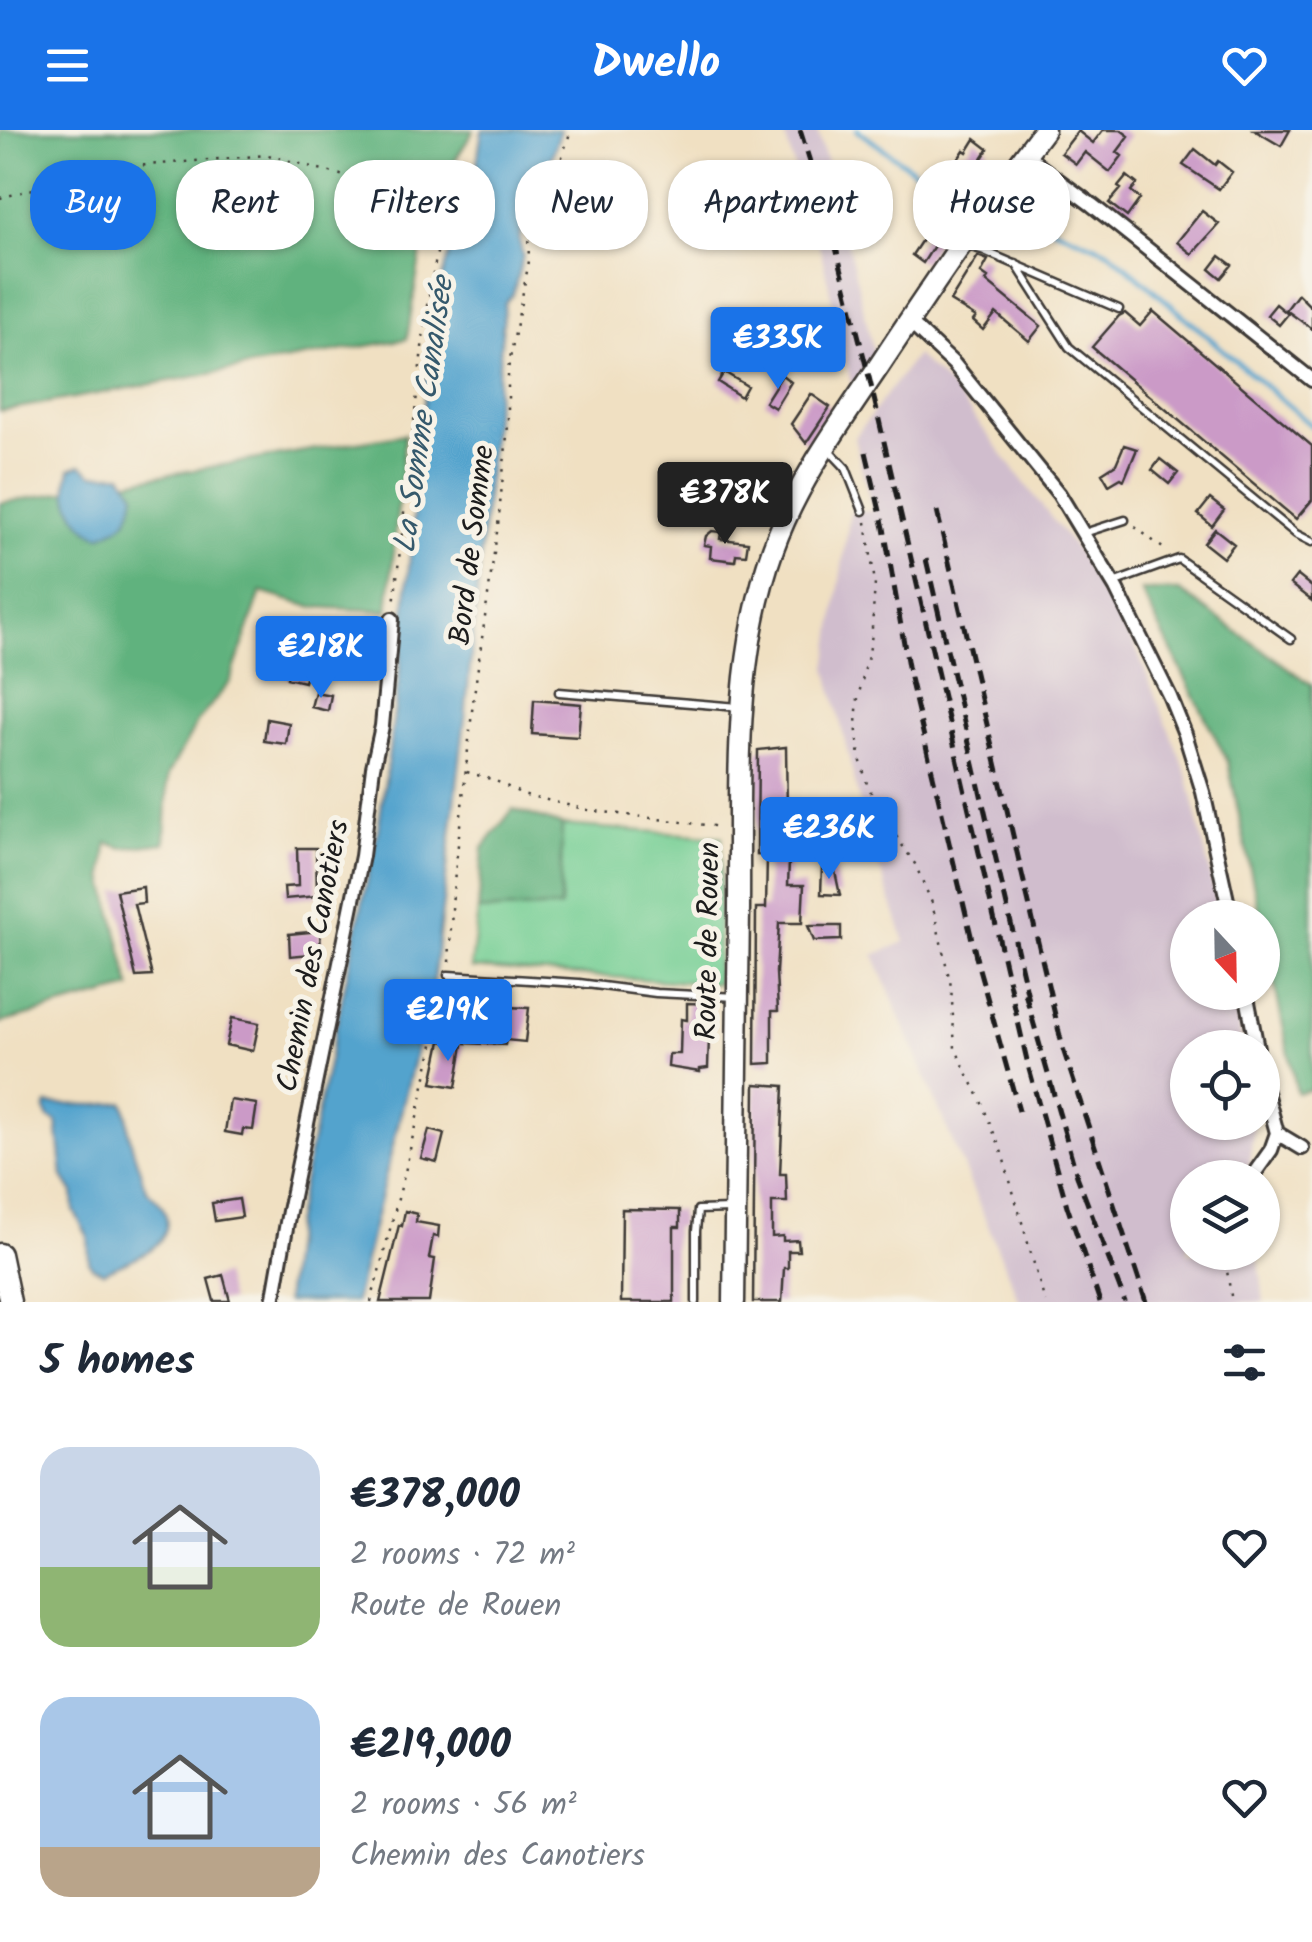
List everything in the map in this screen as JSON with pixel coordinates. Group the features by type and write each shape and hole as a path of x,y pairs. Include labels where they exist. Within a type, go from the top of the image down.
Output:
{"main road":[{"name":"Route de Rouen","path":"1021,160 1044,130"},
{"name":"Route de Rouen","path":"734,1302 740,829 748,648 763,578 796,498 826,446 957,250"},
{"path":"0,1254 10,1302"}],"street":[{"path":"1027,152 1039,166 1312,380"},
{"path":"909,322 966,379 1059,494 1113,583 1186,734 1207,806 1227,900"},
{"name":"Chemin des Canotiers","path":"273,1302 362,856 382,726 392,619"},
{"path":"1280,1135 1302,1148"}],"lane":[{"path":"982,250 1119,309"},
{"path":"1016,264 1068,347 1296,534 1312,542"},
{"path":"826,446 846,468 863,511"},
{"path":"1083,534 1125,520"},
{"path":"1113,583 1178,559 1292,639"},
{"path":"560,692 743,708"},
{"path":"448,975 738,997"},
{"path":"696,1302 698,1210 735,1209"}],"path":[{"name":"Bord de Somme","path":"371,1302 448,975 466,772 500,508 508,425 508,369 529,261 532,204 557,172 571,130"},
{"path":"0,198 111,168 268,155 396,190 424,205 442,221 426,312 392,619"},
{"path":"863,511 875,583 871,643 858,698 860,758 883,817 915,864 932,903 950,986 955,1048 1002,1153 1045,1302"},
{"path":"1125,520 1178,559"},
{"path":"466,772 478,773 522,794 588,810 740,829"},
{"path":"1227,1270 1232,1302"}],"shaded area":[{"path":"783,130 817,130 826,160 792,160"},
{"path":"849,250 875,357 852,389 821,252"},
{"path":"916,355 955,392 1082,558 1135,646 1187,774 1216,900 1170,900 1170,1010 1236,1010 1240,1030 1170,1030 1170,1140 1252,1140 1249,1160 1170,1160 1170,1270 1260,1270 1264,1302 1020,1302 874,955 905,942 866,828 827,668 850,512 872,510 854,438"}],"green space":[{"path":"0,130 474,130 455,160 334,160 334,250 421,250 407,339 0,411"},
{"path":"405,434 388,611 311,607 261,592 230,682 198,721 168,775 165,843 124,848 107,843 104,877 131,988 0,1023 0,503"},
{"path":"1141,591 1180,591 1312,685 1312,1089 1297,1093 1280,1010 1280,900 1256,900 1228,762"},
{"path":"513,809 562,825 560,907 478,911 483,848"},
{"path":"562,825 722,837 717,984 471,968 478,911 560,907"}],"water":[{"name":"La Somme Canalisée","path":"482,130 561,130 551,160 515,160 515,250 522,250 523,256 513,294 505,303 465,719 434,977 355,1302 285,1302 294,1224 379,824 398,685 429,350 440,284 451,250 495,250 495,160 477,160"},
{"path":"81,465 93,474 122,474 135,493 126,521 100,536 81,522 69,501 70,469"},
{"path":"123,1102 144,1184 163,1208 167,1221 165,1233 150,1250 103,1272 89,1262 88,1237 74,1211 73,1193 63,1177 57,1122 45,1110 47,1104"}],"building":[{"path":"1103,130 1121,130 1129,136 1117,152 1122,156 1110,172 1085,152 1076,164 1061,153 1078,131 1093,143"},
{"path":"1254,130 1290,130 1281,146"},
{"path":"975,139 988,149 981,160 957,160 964,150 967,152"},
{"path":"1195,149 1215,165 1218,161 1232,172 1219,189 1183,165"},
{"path":"1127,176 1137,184 1131,191 1140,199 1127,217 1109,203"},
{"path":"1202,211 1219,224 1192,254 1177,242"},
{"path":"915,250 931,250 923,263 912,255"},
{"path":"978,256 988,260 981,273 988,278 986,281 1041,326 1029,341 996,313 983,330 973,321 976,317 950,301"},
{"path":"1220,256 1232,265 1221,278 1210,269"},
{"path":"1298,294 1312,308 1312,329 1286,310"},
{"path":"1276,304 1288,314 1279,325 1267,315"},
{"path":"1153,311 1312,446 1312,500 1296,519 1092,347 1119,316 1125,313 1140,326"},
{"path":"724,372 747,386 741,397 718,382"},
{"path":"782,375 791,382 775,408 765,402"},
{"path":"811,394 830,407 806,443 791,424"},
{"path":"1124,445 1137,449 1124,480 1109,485 1102,473 1116,464"},
{"path":"1160,459 1178,473 1169,484 1152,470"},
{"path":"1210,499 1224,510 1212,526 1198,514"},
{"path":"1215,529 1234,544 1223,558 1204,543"},
{"path":"712,531 721,532 720,539 748,542 746,555 736,554 735,561 710,558 711,546 704,545"},
{"path":"1297,575 1312,587 1312,601 1290,584"},
{"path":"349,642 377,646 374,662 347,658"},
{"path":"291,660 309,664 304,682 287,678"},
{"path":"315,692 331,695 328,711 311,707"},
{"path":"534,700 581,704 578,737 532,734"},
{"path":"267,719 289,723 286,744 264,741"},
{"path":"786,747 787,813 778,813 777,835 790,839 788,885 804,885 802,923 779,923 778,1011 772,1011 772,1063 755,1064 756,908 766,908 767,856 757,855 758,750"},
{"path":"297,848 316,848 317,896 285,899 284,887 298,886"},
{"path":"822,866 834,867 840,895 821,894"},
{"path":"143,887 144,903 134,904 152,976 136,977 116,891"},
{"path":"808,926 841,926 841,940 814,941"},
{"path":"320,931 321,953 290,956 289,934"},
{"path":"496,996 508,997 507,1007 529,1008 525,1042 466,1043 467,1030 484,1031 485,1005 496,1005"},
{"path":"687,1003 710,1004 708,1068 700,1072 668,1067 669,1054 680,1054 681,1019 687,1020"},
{"path":"232,1018 259,1023 253,1051 226,1045"},
{"path":"441,1041 463,1045 456,1087 432,1083"},
{"path":"755,1084 784,1086 780,1174 786,1174 787,1202 772,1202 772,1237 798,1240 799,1251 788,1251 782,1302 753,1302"},
{"path":"230,1100 257,1104 253,1130 243,1129 242,1135 225,1132"},
{"path":"429,1130 444,1134 437,1162 421,1158"},
{"path":"239,1199 242,1217 215,1221 212,1203"},
{"path":"622,1209 680,1210 680,1227 674,1227 674,1302 621,1302"},
{"path":"405,1211 417,1214 416,1222 439,1226 429,1258 435,1259 429,1302 380,1302 399,1225 402,1226"},
{"path":"223,1275 230,1301 214,1301 208,1279"}],"waterway":[{"path":"857,130 913,170"},
{"path":"1070,235 1108,251 1312,426"}],"railway":[{"path":"800,130 833,236 870,381 1029,1069 1067,1206 1100,1302"},
{"path":"866,452 884,528 910,678 978,965 1019,1111"},
{"path":"937,511 1063,1049 1146,1302"},
{"path":"926,559 1030,1005"},
{"path":"1025,993 1077,1176 1125,1302"}]}
